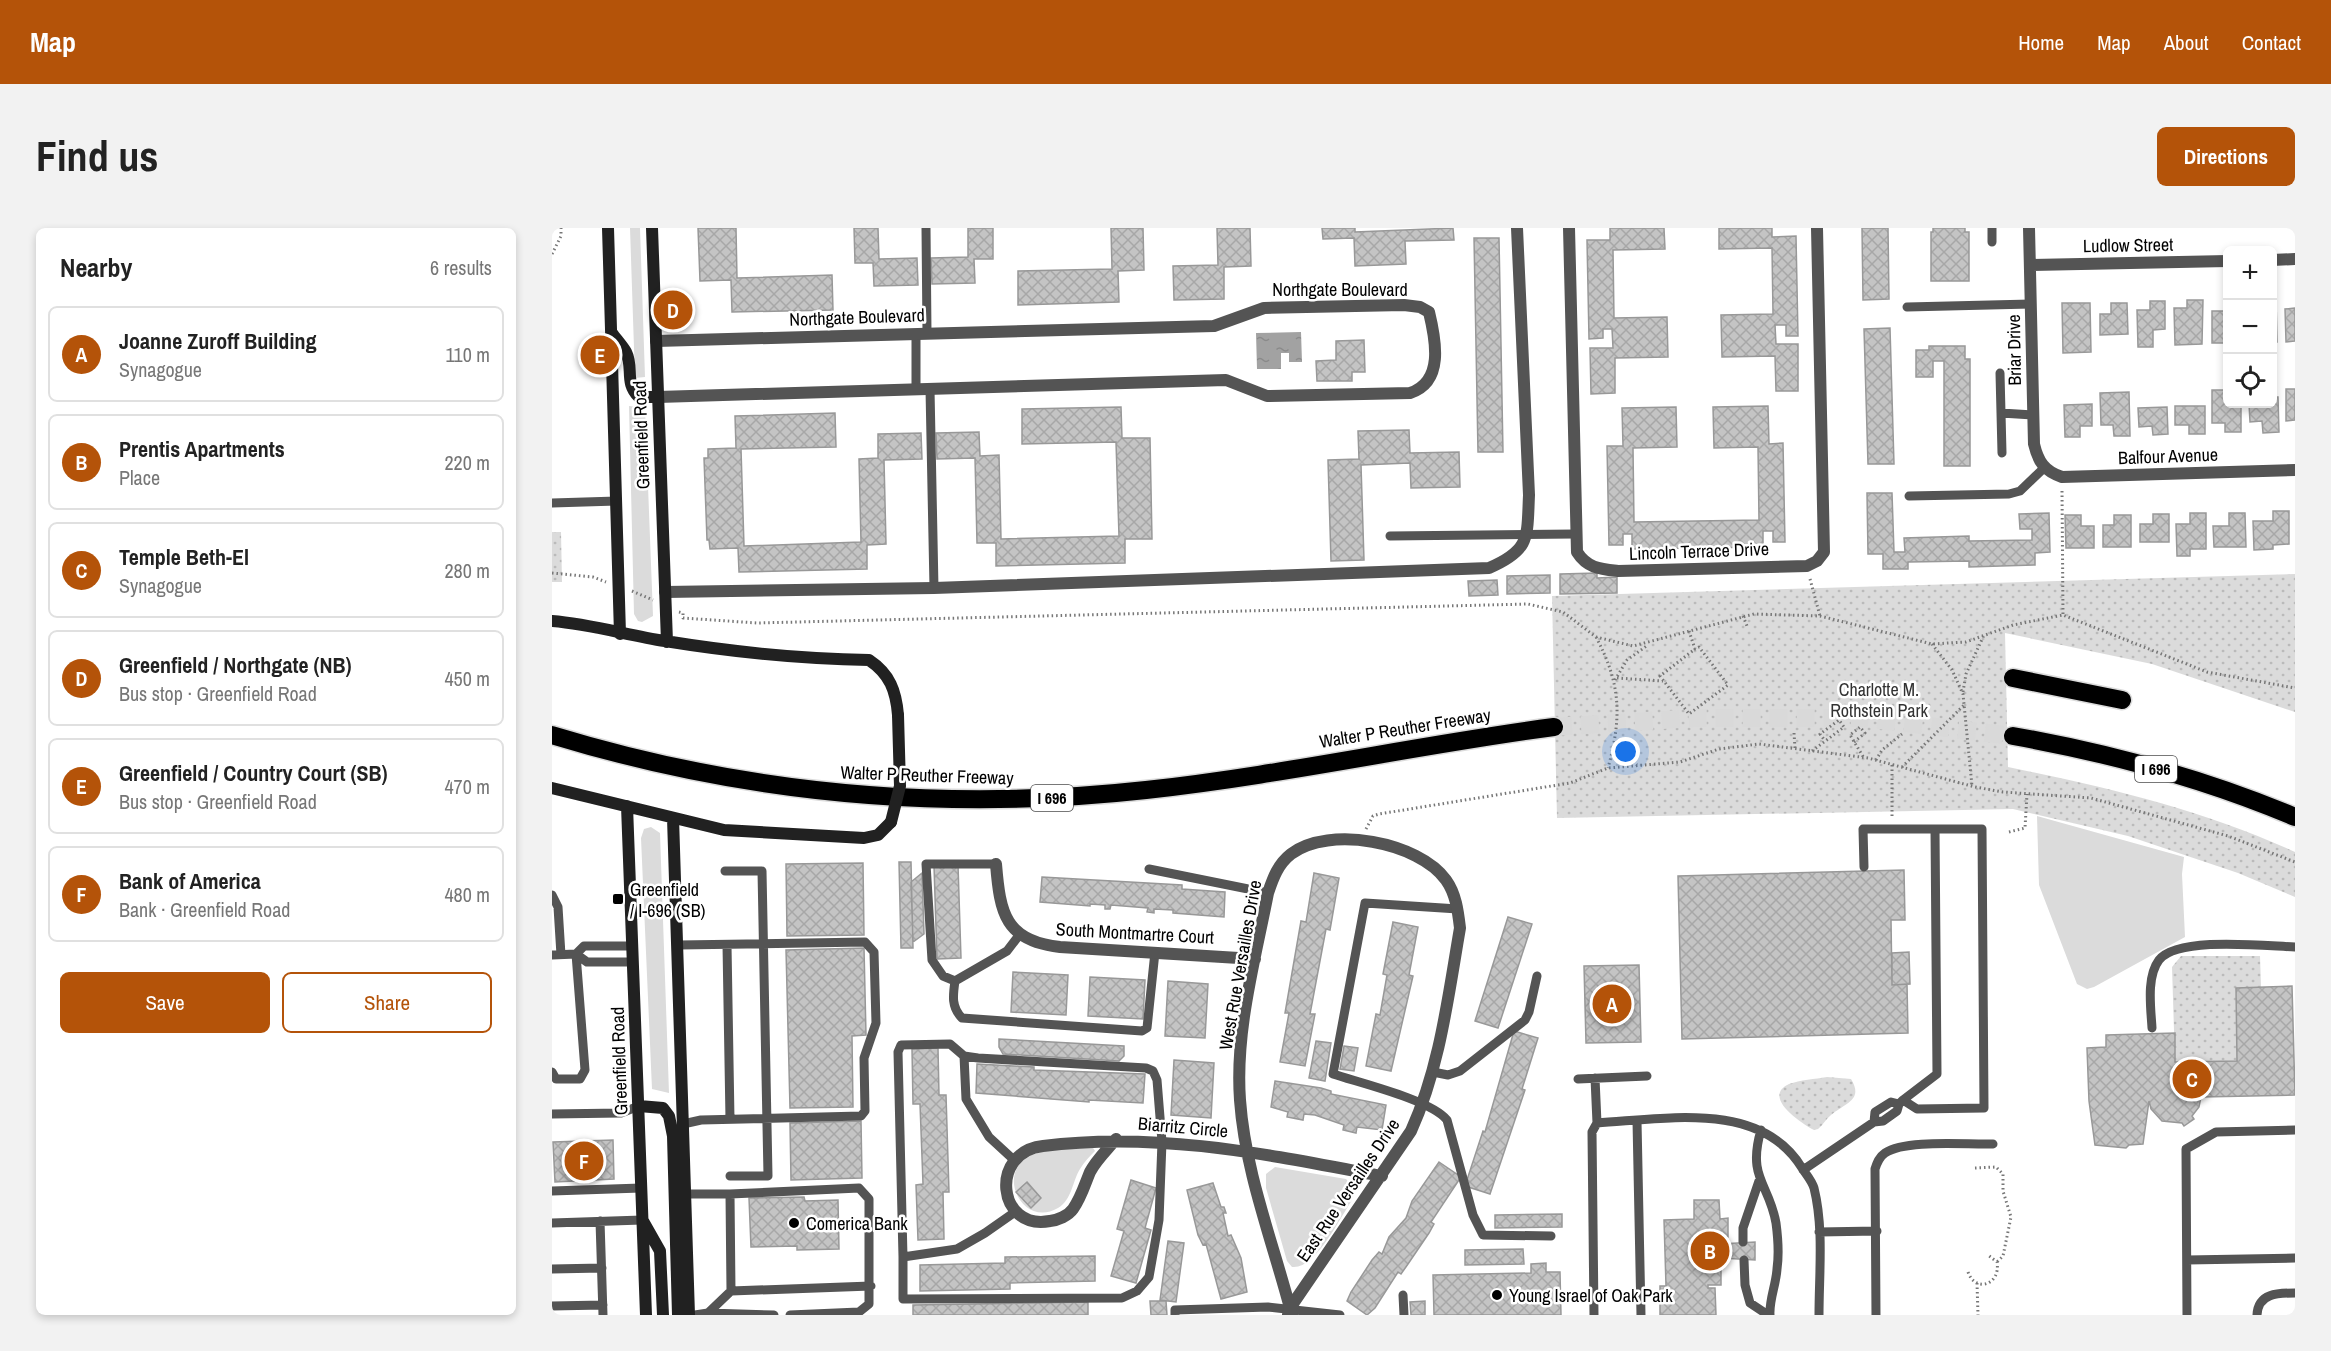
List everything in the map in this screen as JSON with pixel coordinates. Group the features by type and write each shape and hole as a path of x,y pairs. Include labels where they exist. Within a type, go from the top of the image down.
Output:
{"highway":[{"path":"2013,678 2122,700"},
{"name":"Walter P Reuther Freeway","path":"552,735 649,762 748,781 874,796 968,801 1058,798 1149,790 1554,727"},
{"name":"I 696","path":"2013,736 2084,750 2163,771 2295,817"}],"main road":[{"name":"Greenfield Road","path":"608,228 620,634"},
{"name":"Greenfield Road","path":"652,228 667,642"},
{"path":"611,332 627,354 629,383 633,391 639,397 658,397"},
{"path":"552,621 578,623 620,634 667,642 808,659 870,660 888,676 896,693 900,786 891,822 878,835 864,838 724,830 552,788"},
{"name":"Greenfield Road","path":"627,806 646,1315"},
{"path":"673,818 679,945 683,1124 678,1315"},
{"path":"639,1106 663,1108 669,1116 680,1194 689,1315"},
{"path":"642,1220 660,1251 663,1315"}],"street":[{"path":"665,592 934,588 1489,568 1511,559 1521,550 1525,537 1529,495 1517,228"},
{"name":"Lincoln Terrace Drive","path":"1569,228 1575,534 1576,552 1583,562 1598,569 1807,566"},
{"path":"1807,566 1817,561 1824,552 1817,228"},
{"name":"Briar Drive","path":"2029,228 2034,444 2038,459 2044,468"},
{"path":"2277,260 2295,259"},
{"name":"Ludlow Street","path":"2030,265 2223,261"},
{"name":"Northgate Boulevard","path":"656,341 1214,326 1264,308 1404,305 1420,307 1429,312 1433,332 1434,372 1423,388 1410,393 1267,396 1226,380 658,397"},
{"name":"Balfour Avenue","path":"2044,468 2062,477 2295,470"},
{"name":"West Rue Versailles Drive","path":"1290,1313 1247,1151 1240,1099 1241,1051 1255,959 1268,893 1281,865 1291,854 1305,847 1334,839 1376,844"},
{"name":"East Rue Versailles Drive","path":"1290,1313 1411,1131 1423,1105 1433,1072 1460,928 1458,909 1447,880 1433,865 1403,849 1376,844"},
{"path":"996,864 999,900 1003,912 1020,934"},
{"name":"South Montmartre Court","path":"1020,934 1043,945 1255,959"},
{"name":"Biarritz Circle","path":"1014,1160 1028,1148 1116,1139 1247,1151 1382,1176"},
{"name":"Biarritz Circle","path":"1015,1212 1026,1220 1042,1223 1058,1220 1073,1210 1091,1169 1116,1139"},
{"path":"1014,1160 1007,1173 1006,1189 1009,1203 1015,1212"}],"lane":[{"path":"916,389 922,333 926,228"},
{"path":"1992,228 1992,242"},
{"path":"1907,307 2031,304"},
{"path":"2000,373 2002,453"},
{"path":"930,389 934,588"},
{"path":"2001,413 2033,415"},
{"path":"1909,496 2009,494 2020,491 2044,468"},
{"path":"552,503 617,501"},
{"path":"1389,536 1503,534 1525,537 1575,534"},
{"path":"1864,867 1863,829 1982,829 1984,1108 1917,1109 1901,1102"},
{"path":"1803,1170 1874,1122 1883,1121 1897,1111 1901,1102 1937,1074 1935,829"},
{"path":"955,981 943,976 932,960 926,864 996,864"},
{"path":"1149,868 1268,893"},
{"path":"725,871 762,871 768,1176 730,1176"},
{"path":"552,895 558,907 557,954 576,954 587,962 633,962"},
{"path":"1458,909 1365,903 1333,1074 1438,1111 1447,1120 1473,1215 1483,1235 1551,1236"},
{"path":"955,981 1007,951 1020,934"},
{"path":"679,945 865,942 874,952 876,1023 864,1058 865,1111 861,1116 701,1120 683,1124"},
{"path":"727,945 730,1119"},
{"path":"553,1077 580,1079 585,1070 576,954 584,946 632,946"},
{"path":"2152,1029 2152,976 2159,960 2175,948 2198,946 2295,947"},
{"path":"955,981 953,1000 962,1018 1142,1031 1147,1029 1155,952"},
{"path":"1433,1072 1448,1075 1460,1071 1525,1020 1537,976"},
{"path":"950,1044 964,1056 1146,1068 1153,1071 1157,1080 1162,1142 1159,1220 1149,1277 1137,1290 1122,1298 903,1299 898,1052 901,1045 950,1044"},
{"path":"964,1056 966,1099 989,1137 1014,1160"},
{"path":"1578,1079 1647,1076"},
{"path":"1594,1315 1592,1132 1597,1123 1595,1078"},
{"path":"552,1114 621,1113 639,1106"},
{"path":"1597,1123 1716,1120 1761,1130 1773,1136 1793,1152 1813,1186 1819,1232 1819,1315"},
{"path":"1638,1121 1641,1315"},
{"path":"1744,1260 1745,1285 1750,1303 1769,1315 1778,1270 1778,1236 1770,1204 1759,1181 1756,1152 1761,1130"},
{"path":"2187,1315 2186,1149 2216,1132 2295,1130"},
{"path":"1875,1315 1877,1231 1875,1169 1885,1153 1914,1146 1993,1144"},
{"path":"1743,1242 1743,1228 1759,1181"},
{"path":"552,1191 641,1188"},
{"path":"680,1194 859,1188 870,1199 871,1286 869,1304 859,1312 790,1315"},
{"path":"729,1194 731,1291"},
{"path":"903,1257 957,1249 1015,1212"},
{"path":"552,1223 642,1220"},
{"path":"600,1221 603,1315"},
{"path":"1819,1232 1877,1231"},
{"path":"2187,1260 2295,1258"},
{"path":"552,1269 602,1268"},
{"path":"708,1313 731,1291 871,1286"},
{"path":"2257,1315 2259,1304 2265,1298 2272,1294 2295,1293"},
{"path":"1403,1295 1404,1315"},
{"path":"552,1306 603,1305"},
{"path":"1175,1315 1175,1310 1340,1315"},
{"path":"695,1315 708,1313 774,1315"}],"path":[{"path":"552,254 561,236 561,228"},
{"path":"2062,486 2063,615"},
{"path":"1807,566 1820,616"},
{"path":"552,573 595,578"},
{"path":"633,592 653,600"},
{"path":"683,613 683,618 758,623 1528,604 1563,612 1596,637 1609,659 1616,679 1616,739 1608,768"},
{"path":"1616,679 1636,652 1650,644 1743,616 1784,614 1820,616 1932,644 1966,642 2013,625 2063,615 2207,672 2295,688"},
{"path":"1743,616 1747,626"},
{"path":"1689,631 1695,649"},
{"path":"1972,786 1963,694 1966,674 1984,635"},
{"path":"1596,637 1633,646 1650,644"},
{"path":"1932,644 1952,670 1963,694"},
{"path":"1699,647 1728,686 1689,714 1660,676 1695,649 1699,647"},
{"path":"1616,679 1663,681"},
{"path":"1902,767 1964,705"},
{"path":"1812,751 1844,727 1839,720 1820,734 1825,741"},
{"path":"1854,742 1865,733 1860,727 1850,735 1854,742 1864,758"},
{"path":"1794,733 1795,748"},
{"path":"1876,760 1882,750 1902,734"},
{"path":"1616,739 1629,759 1637,765"},
{"path":"1363,842 1370,821 1373,816 1379,814 1570,783 1608,768 1680,762 1741,744 1795,748 1876,760 1972,786 2027,794 2091,798 2228,836 2295,862"},
{"path":"1892,764 1892,821"},
{"path":"2009,832 2025,828 2027,794"},
{"path":"1975,1168 1996,1167 2003,1174 2003,1191 2011,1217 2004,1241 2004,1252 1996,1262"},
{"path":"1968,1272 1971,1279 1977,1283 1987,1284 1993,1280 1998,1272 1996,1262 1988,1255"},
{"path":"1977,1283 1978,1315"}],"green space":[{"path":"630,228 640,228 645,377 635,378"},
{"path":"629,406 645,408 653,616 642,622 638,621 634,614"},
{"path":"552,532 561,532 562,582 552,582"},
{"name":"Charlotte M. Rothstein Park","path":"2295,574 2295,712 2152,664 2005,633 2008,767 2154,801 2226,824 2295,852 2295,897 2238,873 2128,836 2013,809 1557,818 1552,596"},
{"path":"2037,816 2184,857 2182,874 2185,937 2094,987 2087,989 2077,984 2039,885"},
{"path":"651,827 660,833 669,1093 652,1089 641,838 644,829"},
{"path":"2181,956 2260,956 2261,987 2236,988 2237,1061 2175,1062 2172,967"},
{"path":"1827,1077 1851,1079 1855,1092 1851,1100 1814,1130 1793,1116 1781,1103 1779,1096 1782,1089 1789,1084"},
{"path":"1092,1146 1095,1151 1077,1174 1063,1205 1045,1212 1033,1211 1024,1205 1017,1195 1014,1184 1015,1173 1021,1163 1039,1153"},
{"path":"1275,1167 1346,1179 1355,1189 1352,1200 1326,1241 1318,1252 1301,1266 1292,1267 1287,1261 1266,1188 1266,1174"}],"water":[{"path":"1301,332 1302,362 1289,362 1289,353 1281,353 1281,369 1257,369 1256,333"}],"building":[{"path":"698,228 736,228 737,278 832,275 833,310 732,312 731,280 700,281"},
{"path":"854,228 878,228 879,259 917,258 918,285 874,286 873,263 855,263"},
{"path":"968,228 993,228 993,259 974,259 975,283 932,284 931,258 968,257"},
{"path":"1111,228 1143,228 1144,270 1118,271 1119,302 1018,305 1018,271 1112,269"},
{"path":"1217,228 1250,228 1251,266 1224,267 1224,299 1174,300 1173,266 1218,265"},
{"path":"1322,228 1355,228 1355,232 1453,228 1454,240 1405,241 1406,264 1355,266 1354,238 1323,239"},
{"path":"1610,228 1664,228 1665,249 1613,250 1614,318 1667,317 1668,357 1615,358 1615,393 1591,394 1590,348 1613,348 1612,329 1603,329 1603,338 1589,339 1587,240 1610,240"},
{"path":"1719,228 1772,228 1772,237 1796,236 1798,336 1786,336 1786,325 1775,325 1776,344 1798,344 1798,391 1776,391 1775,356 1722,357 1721,315 1773,314 1772,248 1719,249"},
{"path":"1862,228 1888,228 1889,299 1863,300"},
{"path":"1933,228 1965,228 1965,232 1969,232 1969,281 1931,281 1931,232"},
{"path":"1474,238 1499,238 1503,452 1478,452"},
{"path":"2187,300 2203,300 2202,344 2175,345 2174,308 2187,308"},
{"path":"2150,301 2165,301 2165,329 2153,330 2153,347 2138,347 2137,310 2150,310"},
{"path":"2062,303 2090,303 2091,352 2063,353"},
{"path":"2111,303 2127,303 2128,334 2100,335 2100,314 2111,314"},
{"path":"2295,308 2295,341 2286,342 2285,309"},
{"path":"2212,311 2223,311 2223,343 2212,343"},
{"path":"1890,328 1894,464 1868,464 1864,329"},
{"path":"1364,340 1365,372 1352,372 1352,381 1317,381 1316,361 1336,360 1336,341"},
{"path":"1929,346 1965,346 1965,359 1970,359 1970,466 1944,466 1944,361 1933,361 1933,377 1916,377 1916,350 1929,350"},
{"path":"2286,389 2295,389 2295,420 2286,421"},
{"path":"2212,390 2223,390 2223,408 2241,408 2241,432 2225,432 2225,423 2212,423"},
{"path":"2129,392 2130,436 2114,436 2113,425 2101,425 2100,393"},
{"path":"2278,397 2279,432 2263,433 2262,421 2250,422 2249,408 2277,408"},
{"path":"2092,404 2092,426 2080,426 2080,437 2065,437 2064,405"},
{"path":"1768,406 1769,444 1783,443 1785,542 1773,542 1773,531 1763,531 1763,547 1632,549 1632,534 1623,534 1623,545 1609,545 1607,446 1623,446 1622,408 1676,407 1677,447 1633,448 1634,522 1759,520 1758,447 1714,448 1713,407"},
{"path":"2175,406 2205,406 2205,434 2189,434 2189,425 2175,425"},
{"path":"1121,407 1122,438 1150,438 1152,539 1125,539 1125,563 996,566 996,543 977,543 975,458 937,459 936,433 979,432 980,456 999,455 1001,539 1119,536 1116,442 1022,444 1022,409"},
{"path":"2167,407 2168,434 2153,435 2152,426 2139,427 2138,408"},
{"path":"835,413 836,447 741,449 744,546 861,542 859,459 878,458 878,434 921,433 922,459 884,460 886,544 867,545 867,569 739,572 738,548 710,549 709,540 707,540 704,458 708,458 708,449 736,448 735,416"},
{"path":"1409,430 1410,453 1459,452 1460,487 1411,488 1410,463 1361,465 1364,560 1331,561 1328,460 1359,459 1358,431"},
{"path":"1867,493 1892,493 1894,552 1905,552 1904,538 1969,536 1969,541 2032,540 2032,529 2020,529 2019,514 2049,513 2050,552 2035,553 2035,565 1969,567 1969,561 1908,562 1908,569 1883,569 1883,554 1868,554"},
{"path":"2273,511 2289,511 2289,544 2273,545 2273,549 2254,550 2253,521 2273,521"},
{"path":"2190,513 2206,513 2206,549 2190,549 2190,556 2177,556 2176,524 2190,524"},
{"path":"2229,513 2245,513 2246,547 2214,547 2213,526 2229,526"},
{"path":"2153,514 2169,514 2169,542 2140,542 2140,524 2153,524"},
{"path":"2065,515 2081,515 2081,526 2094,526 2094,548 2066,548"},
{"path":"2114,515 2131,515 2131,547 2103,547 2103,525 2114,525"},
{"path":"1597,573 1597,578 1617,577 1617,593 1560,594 1560,574"},
{"path":"1550,575 1550,593 1507,594 1507,576"},
{"path":"1497,580 1498,595 1469,596 1468,581"},
{"path":"899,862 911,862 913,948 901,948"},
{"path":"863,863 864,935 787,936 786,864"},
{"path":"958,865 961,958 937,959 934,866"},
{"path":"1904,870 1905,920 1891,920 1892,985 1907,984 1908,1033 1682,1039 1678,876"},
{"path":"922,873 924,934 913,942 911,882"},
{"path":"1314,873 1339,878 1330,930 1326,929 1310,1014 1315,1014 1305,1066 1280,1062 1289,1013 1285,1013 1301,921 1306,922"},
{"path":"1042,877 1182,885 1182,889 1225,892 1224,917 1173,913 1173,910 1154,909 1154,913 1147,912 1148,908 1111,905 1110,909 1105,909 1105,905 1040,902"},
{"path":"1508,917 1532,924 1498,1028 1475,1021"},
{"path":"1393,922 1418,927 1409,975 1413,976 1391,1071 1366,1066 1376,1014 1380,1015 1387,975 1383,974"},
{"path":"864,948 866,1035 852,1036 853,1107 790,1108 786,950"},
{"path":"1909,952 1910,984 1892,985 1892,953"},
{"path":"1639,965 1641,1042 1586,1043 1584,966"},
{"path":"1013,972 1068,975 1066,1015 1011,1012"},
{"path":"1090,977 1145,980 1143,1019 1088,1016"},
{"path":"1168,981 1208,984 1205,1038 1165,1036"},
{"path":"2292,986 2295,1095 2201,1097 2199,1107 2192,1116 2194,1119 2184,1126 2182,1123 2162,1121 2151,1109 2149,1101 2143,1144 2129,1145 2126,1148 2095,1145 2089,1101 2087,1048 2106,1047 2106,1035 2175,1033 2175,1062 2237,1061 2236,988"},
{"path":"1514,1031 1538,1038 1522,1089 1525,1090 1490,1194 1465,1186 1483,1131 1485,1132"},
{"path":"999,1039 1124,1046 1124,1056 1119,1061 1003,1054 999,1047"},
{"path":"1316,1041 1331,1043 1325,1081 1309,1078"},
{"path":"1344,1046 1358,1048 1354,1071 1340,1069"},
{"path":"938,1048 939,1095 946,1095 949,1192 943,1192 944,1239 918,1240 916,1185 923,1184 920,1104 913,1104 912,1049"},
{"path":"1174,1060 1214,1063 1211,1118 1171,1115"},
{"path":"977,1064 1034,1067 1034,1070 1145,1074 1143,1103 1089,1100 1089,1102 976,1093"},
{"path":"1275,1081 1321,1088 1331,1091 1331,1094 1386,1105 1382,1130 1357,1127 1356,1133 1343,1130 1344,1125 1315,1115 1304,1114 1303,1120 1287,1117 1288,1112 1271,1107"},
{"path":"861,1121 862,1178 791,1180 790,1123"},
{"path":"613,1140 614,1179 555,1182 553,1142"},
{"path":"1439,1162 1461,1177 1431,1222 1434,1224 1408,1264 1401,1274 1398,1272 1375,1308 1367,1315 1347,1301 1351,1292 1372,1260 1379,1252 1382,1254 1389,1237 1406,1218 1412,1201"},
{"path":"1131,1180 1156,1188 1145,1228 1151,1230 1136,1283 1111,1276 1124,1231 1117,1229"},
{"path":"1027,1182 1041,1198 1031,1208 1016,1192"},
{"path":"1213,1183 1221,1207 1224,1207 1226,1213 1223,1213 1228,1236 1231,1235 1241,1258 1247,1292 1221,1299 1206,1244 1203,1245 1198,1235 1187,1190"},
{"name":"Comerica Bank","path":"804,1197 805,1201 838,1200 839,1249 797,1250 797,1246 751,1247 749,1198"},
{"path":"1694,1200 1719,1200 1720,1219 1728,1218 1728,1237 1720,1237 1720,1244 1755,1242 1755,1260 1721,1258 1721,1285 1708,1285 1708,1288 1715,1288 1716,1315 1660,1315 1660,1286 1666,1286 1664,1220 1694,1219"},
{"path":"1562,1214 1562,1227 1495,1228 1495,1215"},
{"path":"1168,1241 1184,1243 1176,1302 1160,1300"},
{"path":"1523,1249 1524,1264 1465,1265 1465,1250"},
{"path":"1095,1256 1095,1281 1010,1283 1010,1289 920,1291 920,1265 1005,1263 1005,1257"},
{"name":"Young Israel of Oak Park","path":"1546,1263 1546,1272 1560,1272 1561,1315 1434,1315 1433,1275 1531,1273 1531,1264"},
{"path":"1150,1301 1166,1301 1167,1315 1151,1315"},
{"path":"1425,1301 1425,1315 1411,1315 1410,1302"},
{"path":"1088,1302 1088,1315 913,1315 913,1305"}],"tunnel":[{"path":"1554,727 1695,718 1862,718 2013,736"}],"place":[{"name":"Greenfield / Northgate (NB)","path":"673,310"},
{"name":"Greenfield / Country Court (SB)","path":"600,355"},
{"name":"Greenfield / I-696 (SB)","path":"618,899"},
{"name":"Joanne Zuroff Building","path":"1612,1004"},
{"name":"Temple Beth-El","path":"2192,1079"},
{"name":"Bank of America","path":"584,1161"},
{"name":"Comerica Bank","path":"794,1223"},
{"name":"Prentis Apartments","path":"1710,1251"},
{"name":"Young Israel of Oak Park","path":"1497,1295"}]}
